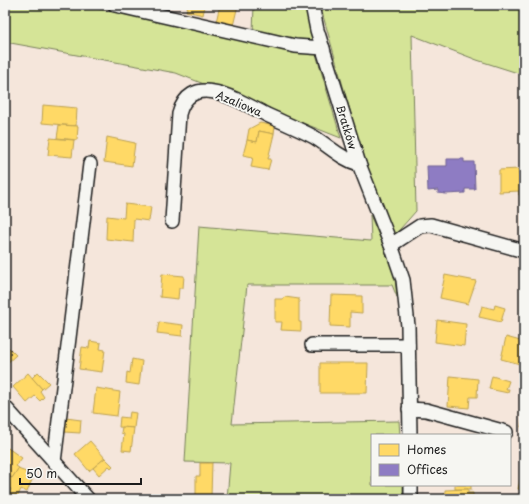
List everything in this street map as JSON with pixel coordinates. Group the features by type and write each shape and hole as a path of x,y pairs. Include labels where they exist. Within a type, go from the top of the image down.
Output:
{"street":[{"path":"115,5 295,46 323,48"},
{"name":"Bratków","path":"312,5 323,48 359,164 391,245 405,294 410,434"},
{"name":"Azaliowa","path":"172,221 179,114 185,100 194,93 210,91 234,99 314,137 347,161 359,164"},
{"path":"54,462 90,164"},
{"path":"391,245 420,226 431,225 524,252"},
{"path":"312,345 408,345"},
{"path":"5,407 88,499"},
{"path":"409,409 426,410 506,432"},
{"path":"411,486 411,499"}],"green space":[{"path":"5,5 80,5 316,54 341,138 176,73 5,42"},
{"path":"254,5 305,5 315,43 253,32"},
{"path":"320,5 524,5 524,75 477,60 412,35 416,211 393,237 362,153"},
{"path":"370,215 394,270 397,297 392,285 247,285 232,424 399,421 400,434 371,434 371,486 403,486 403,499 227,499 230,463 185,462 199,226 371,241"}],"building: Homes":[{"path":"188,5 205,5 203,15 186,11"},
{"path":"220,5 238,5 233,26 216,22"},
{"path":"43,105 77,108 76,126 42,123"},
{"path":"260,123 275,126 274,134 259,131 257,142 247,140 249,129"},
{"path":"59,125 78,126 77,140 57,138"},
{"path":"259,131 274,134 268,159 271,159 268,170 251,167 253,157 243,155 247,140 257,142"},
{"path":"107,137 135,143 132,166 104,162"},
{"path":"50,138 74,140 72,157 48,155"},
{"path":"519,169 519,175 524,175 524,195 519,195 519,191 499,192 499,170"},
{"path":"125,204 151,207 149,221 134,219 133,242 106,239 107,216 124,218"},
{"path":"162,274 184,276 183,288 179,288 178,299 160,297"},
{"path":"445,275 476,281 468,304 440,298"},
{"path":"331,295 362,296 362,313 350,312 350,327 330,326"},
{"path":"285,297 299,299 299,322 301,322 301,331 281,330 282,322 275,322 275,299 282,299"},
{"path":"495,305 505,308 501,322 479,317 482,306 494,309"},
{"path":"437,320 466,324 464,346 435,342"},
{"path":"159,322 183,325 182,336 157,333"},
{"path":"506,337 524,342 524,365 501,359"},
{"path":"90,341 101,343 100,349 105,350 102,372 79,369 82,347 89,348"},
{"path":"5,344 16,355 5,365"},
{"path":"132,359 142,361 139,385 126,383 127,372 130,373"},
{"path":"320,363 368,363 367,393 320,393"},
{"path":"38,372 49,383 42,389 32,378"},
{"path":"28,373 42,389 40,391 44,397 40,401 35,396 27,403 13,387"},
{"path":"450,376 478,379 477,397 470,397 469,408 448,406"},
{"path":"492,376 509,381 506,389 509,389 508,393 489,389"},
{"path":"96,388 120,392 117,416 93,413"},
{"path":"130,412 136,413 134,428 119,427 120,417 129,418"},
{"path":"524,414 524,428 521,427"},
{"path":"66,418 81,420 80,433 64,432"},
{"path":"122,427 134,428 131,451 122,450 124,434 121,433"},
{"path":"90,441 105,458 89,471 75,454"},
{"path":"5,446 22,458 16,466 19,468 12,478 5,473"},
{"path":"105,458 113,466 111,468 109,466 99,475 93,468"},
{"path":"200,463 212,463 211,497 196,496 196,476 200,476"},
{"path":"18,469 34,475 27,492 21,489 17,498 9,494 11,489 5,486 5,475 12,478"},
{"path":"521,477 524,477 524,490 518,489"},
{"path":"455,486 471,486 471,489 455,489"},
{"path":"468,489 468,493 473,493 473,499 445,499 445,490"},
{"path":"509,497 509,499 493,499 493,498"}],"building: Offices":[{"path":"447,159 464,159 464,162 474,162 475,189 465,189 465,193 446,194 438,193 438,190 428,191 427,166 447,166"}]}
